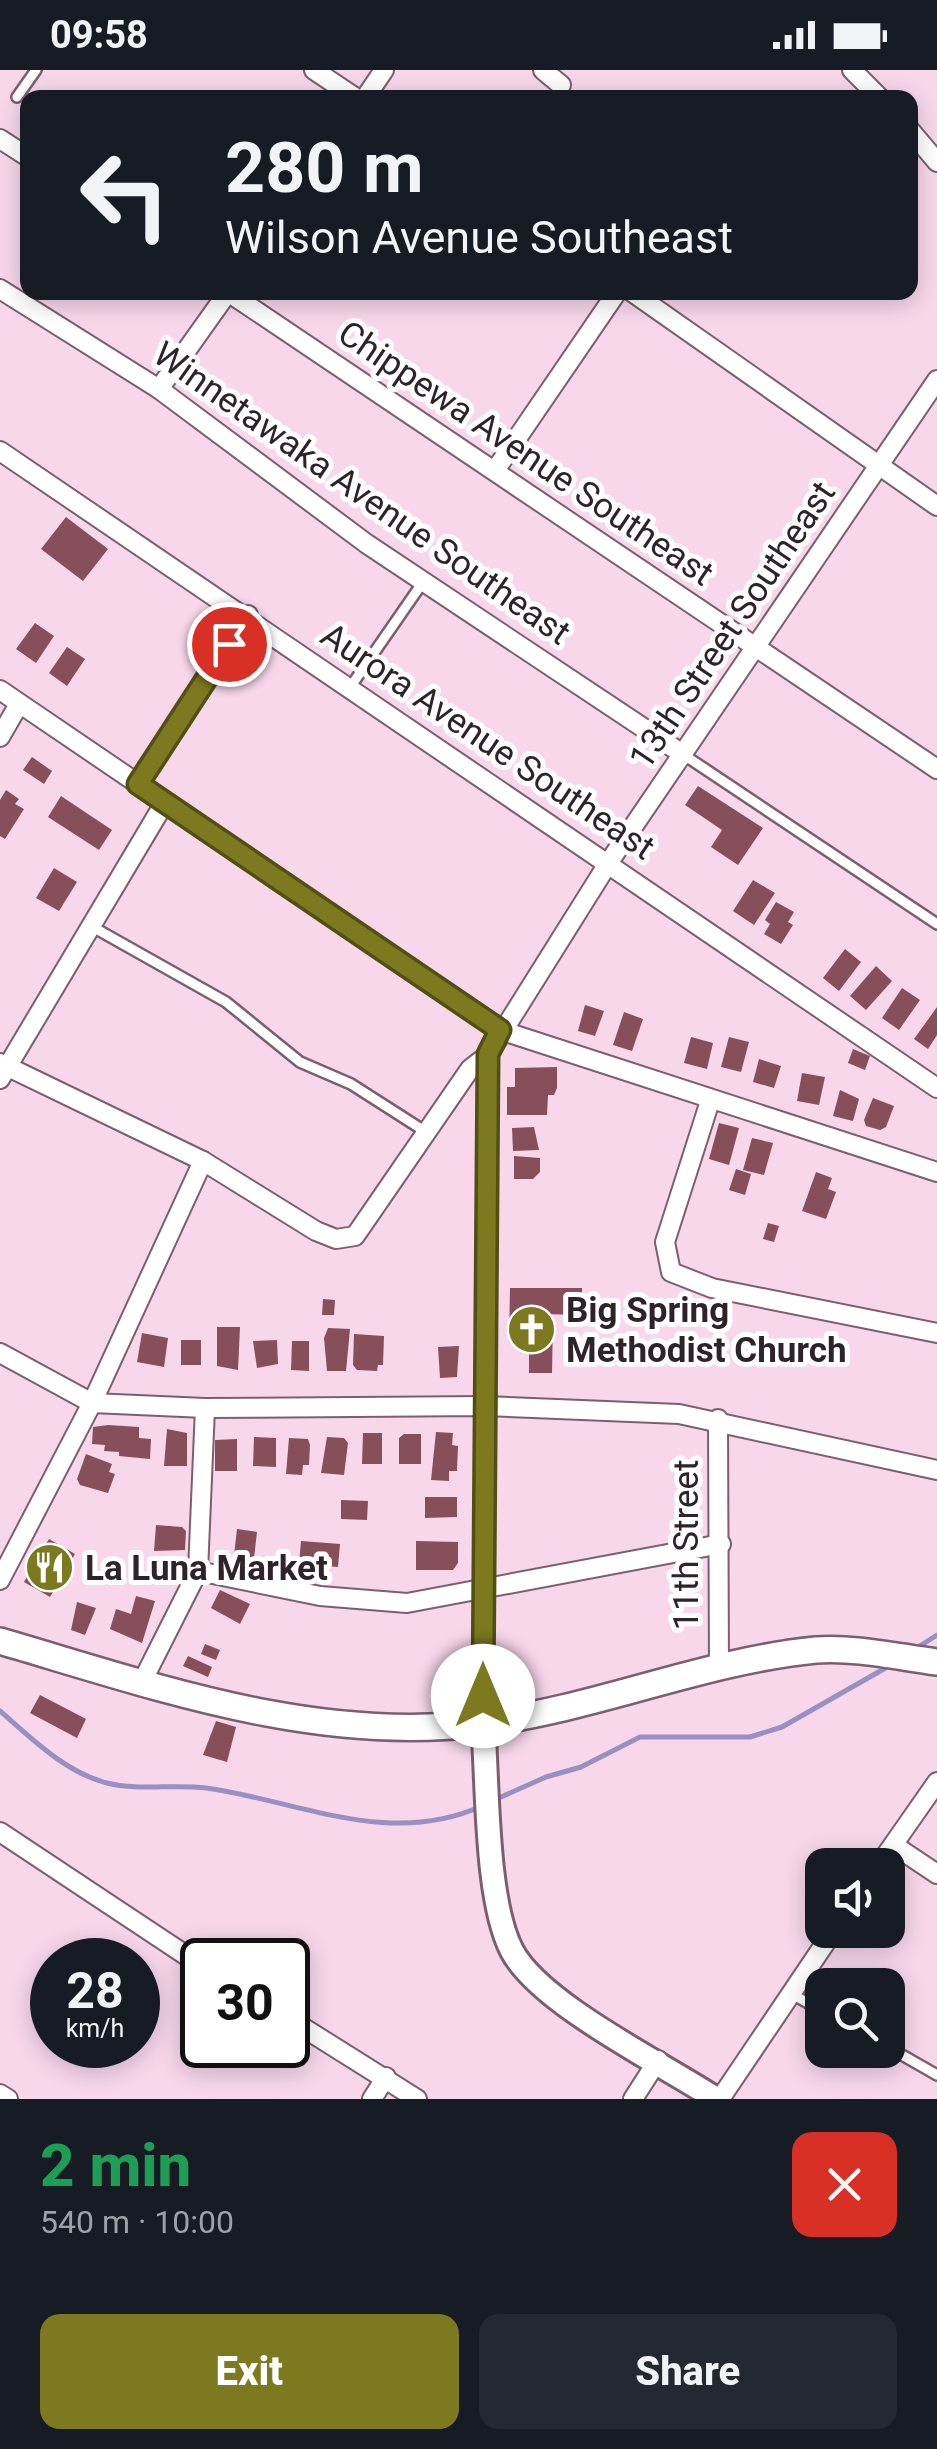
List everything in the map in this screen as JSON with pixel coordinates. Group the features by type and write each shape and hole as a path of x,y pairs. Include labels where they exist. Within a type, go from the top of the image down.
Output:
{"main road":[{"path":"0,1641 236,1708 310,1724 390,1728 483,1723 720,1670 833,1650 937,1662"}],"street":[{"path":"314,70 344,90"},
{"path":"542,70 561,85"},
{"path":"852,70 872,90"},
{"path":"918,139 937,162"},
{"name":"Winnetawaka Avenue Southeast","path":"0,288 158,388 367,544 425,579 684,755"},
{"path":"158,388 222,300"},
{"name":"Chippewa Avenue Southeast","path":"240,300 937,768"},
{"path":"496,470 612,300"},
{"path":"643,300 937,506"},
{"name":"13th Street Southeast","path":"203,1161 336,1238 354,1236 470,1069 488,1054 609,862 757,650 937,380"},
{"name":"Aurora Avenue Southeast","path":"0,451 937,1088"},
{"path":"138,784 248,616"},
{"path":"0,690 500,1030 937,1172"},
{"path":"0,737 19,704"},
{"path":"0,1580 92,1402 203,1161 2,1070 165,802"},
{"path":"488,1054 483,1723 498,1906 512,1951 534,1981 718,2099 822,1948"},
{"path":"710,1100 665,1242 672,1272 712,1288 937,1333"},
{"path":"0,1354 92,1402 205,1408 486,1406 718,1419 937,1470"},
{"path":"143,1680 198,1571 205,1408"},
{"name":"11th Street","path":"718,1419 720,1670"},
{"path":"198,1571 320,1596 407,1603 721,1544"},
{"path":"937,1782 894,1846 937,1874"},
{"path":"0,1832 180,1951"},
{"path":"310,2031 417,2099"},
{"path":"633,2099 658,2060"},
{"path":"372,2099 386,2077"},
{"path":"0,2094 8,2099"}],"lane":[{"path":"17,97 20,93"},
{"path":"351,686 425,579"},
{"path":"684,755 937,924"},
{"path":"91,926 226,1002 300,1062 351,1084 426,1132"},
{"path":"792,1994 805,2001"},
{"path":"905,2057 937,2075"}],"building":[{"path":"66,517 108,549 83,581 41,549"},
{"path":"35,623 54,636 36,663 16,649"},
{"path":"67,647 85,659 67,686 49,673"},
{"path":"32,757 52,771 44,784 23,770"},
{"path":"698,786 763,828 738,865 711,847 722,830 685,805"},
{"path":"6,790 19,799 15,804 24,809 5,839 0,836 0,800"},
{"path":"61,796 112,830 99,850 48,817"},
{"path":"54,868 77,882 59,911 36,898"},
{"path":"753,880 775,893 754,925 733,911"},
{"path":"776,902 794,912 788,922 793,925 781,944 764,934 770,924 765,920"},
{"path":"845,949 861,962 839,991 823,978"},
{"path":"876,966 892,981 866,1010 850,996"},
{"path":"902,988 920,1000 899,1030 882,1018"},
{"path":"585,1005 604,1011 595,1036 578,1031"},
{"path":"937,1007 937,1035 928,1049 914,1039"},
{"path":"624,1012 643,1019 632,1051 613,1045"},
{"path":"691,1037 713,1043 707,1069 684,1063"},
{"path":"729,1037 749,1042 741,1072 721,1067"},
{"path":"853,1049 870,1056 865,1070 848,1063"},
{"path":"759,1059 781,1066 774,1088 753,1082"},
{"path":"557,1067 557,1088 554,1095 548,1095 547,1115 507,1115 507,1087 515,1087 515,1068"},
{"path":"802,1073 825,1077 819,1105 797,1101"},
{"path":"840,1090 859,1099 853,1121 833,1116"},
{"path":"873,1098 894,1106 886,1127 880,1130 866,1126 864,1120"},
{"path":"719,1123 739,1128 729,1165 709,1159"},
{"path":"534,1127 539,1150 513,1151 512,1128"},
{"path":"752,1138 773,1143 764,1175 743,1170"},
{"path":"514,1156 540,1158 540,1172 533,1179 514,1179"},
{"path":"736,1169 751,1174 745,1195 729,1190"},
{"path":"816,1172 832,1178 828,1189 836,1192 826,1219 802,1211"},
{"path":"768,1223 779,1226 774,1242 763,1239"},
{"name":"Big Spring Methodist Church","path":"510,1288 582,1288 582,1315 541,1314 541,1319 553,1319 552,1373 529,1373 529,1341 509,1340"},
{"path":"323,1299 335,1300 334,1315 322,1315"},
{"path":"217,1327 240,1327 238,1370 217,1366"},
{"path":"328,1328 350,1329 346,1371 327,1371 324,1338"},
{"path":"142,1333 168,1338 164,1367 137,1362"},
{"path":"354,1334 384,1336 383,1365 378,1365 377,1371 357,1370 353,1365"},
{"path":"181,1340 201,1340 201,1365 181,1365"},
{"path":"277,1340 278,1364 257,1368 253,1341"},
{"path":"292,1341 309,1341 309,1371 291,1370"},
{"path":"459,1346 457,1377 440,1378 438,1347"},
{"path":"93,1427 139,1427 139,1438 151,1439 150,1459 119,1456 119,1452 104,1451 105,1445 92,1444"},
{"path":"167,1429 187,1433 187,1466 164,1466"},
{"path":"436,1432 453,1433 452,1445 458,1446 457,1471 449,1471 449,1481 431,1480"},
{"path":"363,1433 382,1433 382,1464 362,1464"},
{"path":"404,1434 421,1434 421,1464 399,1464 399,1438"},
{"path":"254,1437 276,1438 276,1467 253,1466"},
{"path":"327,1437 344,1438 348,1443 344,1475 321,1473"},
{"path":"289,1438 308,1439 309,1465 303,1465 302,1475 286,1474"},
{"path":"237,1439 237,1471 215,1471 215,1440"},
{"path":"86,1454 112,1464 109,1472 115,1474 108,1493 80,1485 77,1479"},
{"path":"425,1497 457,1497 457,1517 425,1518"},
{"path":"341,1500 368,1501 367,1520 341,1519"},
{"path":"156,1525 182,1527 186,1531 185,1550 154,1551"},
{"path":"237,1529 257,1532 253,1567 233,1564"},
{"name":"La Luna Market","path":"49,1539 75,1554 50,1597 24,1582"},
{"path":"301,1541 340,1544 338,1567 299,1564"},
{"path":"416,1541 458,1542 458,1563 453,1570 416,1570"},
{"path":"220,1590 250,1604 240,1624 211,1608"},
{"path":"136,1596 155,1601 142,1643 110,1629 116,1609 131,1614"},
{"path":"77,1602 96,1608 85,1635 71,1630"},
{"path":"205,1644 220,1650 216,1660 201,1654"},
{"path":"188,1656 212,1667 208,1677 183,1666"},
{"path":"40,1695 86,1719 77,1738 30,1713"},
{"path":"216,1721 236,1727 227,1762 203,1755"}],"waterway":[{"path":"915,1649 937,1635"},
{"path":"492,1801 546,1777 581,1767 640,1737 750,1737 782,1727 889,1666"},
{"path":"0,1711 63,1763 107,1783 206,1788 378,1822 447,1818 482,1806"}],"place":[{"name":"Big Spring Methodist Church","path":"531,1330"},
{"name":"La Luna Market","path":"50,1568"}],"route":[{"path":"229,644 138,784 500,1030 488,1054 483,1696"}]}
